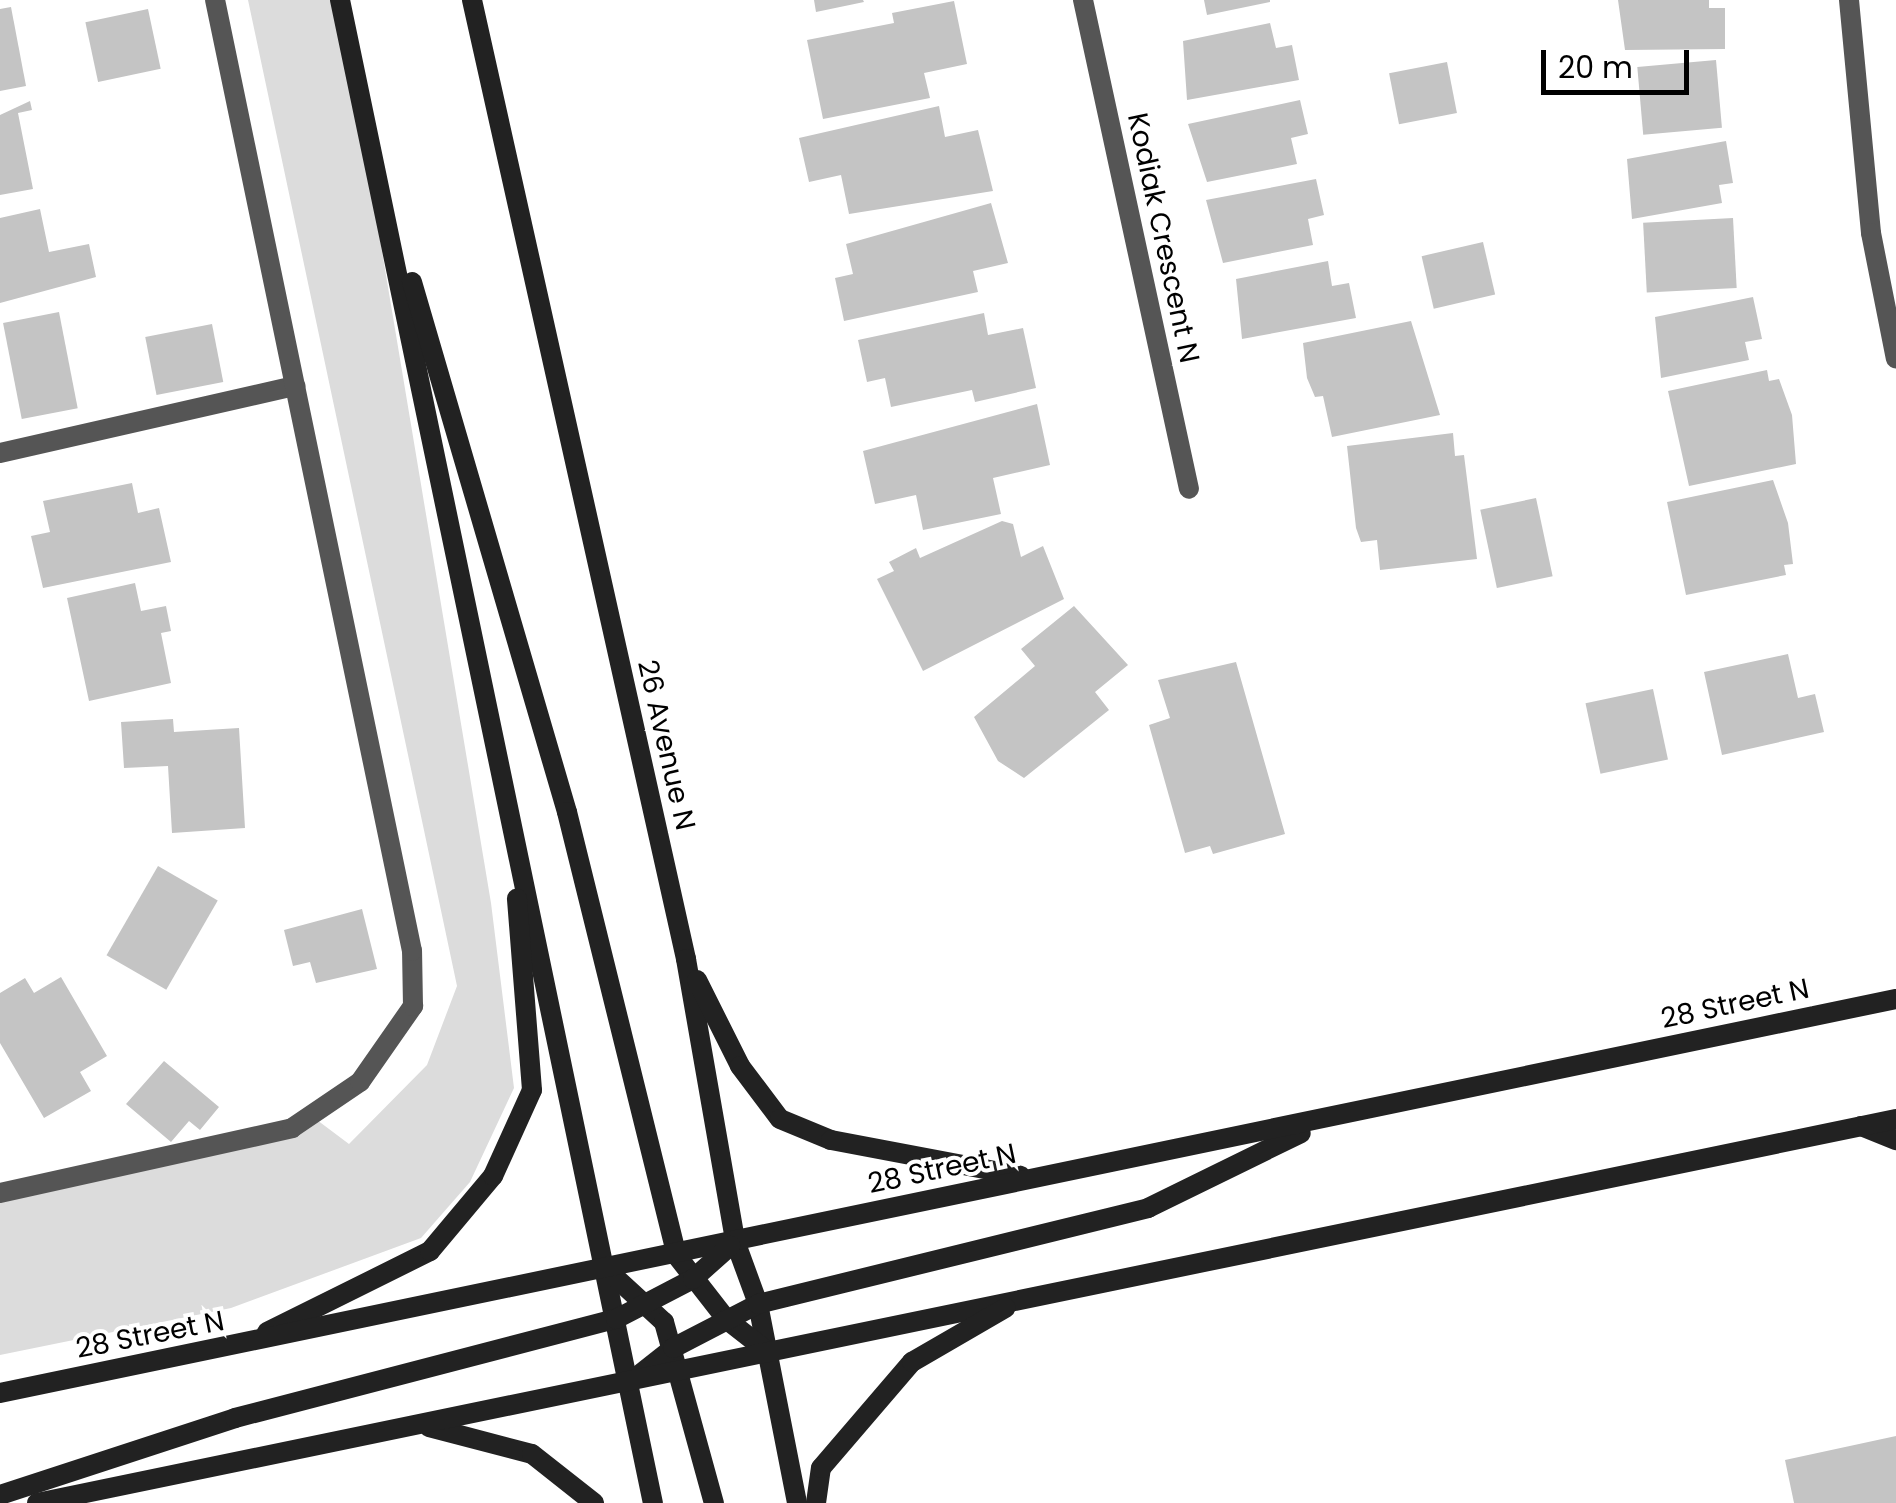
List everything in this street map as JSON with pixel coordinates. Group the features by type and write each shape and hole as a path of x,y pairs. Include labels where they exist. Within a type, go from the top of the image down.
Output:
{"main road":[{"path":"340,0 653,1503"},
{"name":"26 Avenue N","path":"472,0 686,959 735,1241 758,1304 797,1503"},
{"path":"369,136 567,812 678,1256 726,1319 767,1351"},
{"path":"241,1345 430,1251 493,1176 532,1090 511,818"},
{"path":"686,959 740,1066 780,1119 831,1140 1033,1178"},
{"name":"28 Street N","path":"0,1393 678,1256 1033,1178 1896,999"},
{"path":"37,1503 1896,1118"},
{"path":"630,1382 673,1348 758,1304 1148,1208 1330,1119"},
{"path":"1862,1126 1896,1140"},
{"path":"0,1495 235,1418 616,1319 648,1306 694,1279 735,1241"},
{"path":"605,1268 648,1306 673,1348 682,1370 714,1503"},
{"path":"816,1503 821,1468 912,1362 1022,1298"},
{"path":"422,1425 532,1454 594,1503"}],"street":[{"path":"0,1193 292,1128 360,1082 413,1006 412,951 215,0"},
{"name":"Kodiak Crescent N","path":"1083,0 1189,488"},
{"path":"1850,0 1871,234 1896,359"},
{"path":"0,452 296,386"}],"shaded area":[{"path":"248,0 340,0 491,903 514,1088 470,1182 421,1238 231,1308 0,1355 0,1193 313,1117 349,1144 427,1065 457,986"}],"building":[{"path":"814,0 863,0 864,2 816,12"},
{"path":"1204,0 1270,0 1270,2 1207,15"},
{"path":"1618,0 1709,0 1709,8 1725,8 1725,49 1625,50"},
{"path":"954,1 967,64 924,73 930,98 823,119 807,40 894,23 892,13"},
{"path":"11,7 26,86 0,91 0,9"},
{"path":"148,9 161,69 98,82 85,22"},
{"path":"1270,23 1276,48 1292,45 1299,80 1187,100 1183,41"},
{"path":"1716,60 1722,128 1643,135 1637,67"},
{"path":"1447,62 1457,113 1399,124 1389,73"},
{"path":"1300,100 1308,134 1291,138 1297,164 1207,182 1188,124"},
{"path":"30,101 32,110 18,113 33,189 0,195 0,115"},
{"path":"939,106 945,137 978,130 993,191 849,214 841,175 809,182 799,138"},
{"path":"1726,141 1733,183 1719,185 1722,203 1632,219 1627,159"},
{"path":"1316,179 1324,215 1308,219 1313,245 1223,263 1206,200"},
{"path":"991,203 1008,263 973,271 978,292 844,321 835,278 853,274 846,244"},
{"path":"40,209 49,252 89,244 96,277 0,303 0,218"},
{"path":"1733,218 1737,288 1647,293 1643,223"},
{"path":"1483,242 1495,295 1434,309 1422,256"},
{"path":"1328,261 1332,286 1349,283 1356,318 1242,339 1236,279"},
{"path":"1753,297 1762,339 1745,342 1749,360 1661,378 1655,317"},
{"path":"59,312 78,408 22,419 3,323"},
{"path":"984,313 988,335 1023,328 1036,388 975,402 972,390 891,407 885,378 867,382 858,340"},
{"path":"1411,321 1440,415 1332,437 1323,396 1315,397 1307,378 1303,343"},
{"path":"212,324 223,382 157,395 145,337"},
{"path":"1767,370 1769,381 1779,379 1792,415 1796,464 1689,486 1668,391"},
{"path":"1037,404 1050,465 993,478 1001,514 923,530 916,495 875,504 863,451"},
{"path":"1453,433 1455,456 1464,455 1477,559 1380,570 1377,540 1361,542 1356,528 1347,446"},
{"path":"1773,480 1788,523 1793,564 1784,565 1786,575 1686,595 1667,502"},
{"path":"132,483 138,513 159,508 171,562 43,588 31,536 50,532 43,501"},
{"path":"1536,498 1553,576 1497,588 1480,510"},
{"path":"1002,521 1013,524 1021,557 1043,546 1064,599 923,671 877,579 894,571 889,562 916,548 920,558"},
{"path":"135,583 141,611 166,606 171,631 161,633 171,683 89,701 67,598"},
{"path":"1074,606 1128,665 1095,692 1109,710 1024,778 998,761 974,717 1035,666 1021,649"},
{"path":"1788,654 1798,698 1815,694 1824,732 1722,755 1704,672"},
{"path":"1236,662 1285,834 1213,854 1210,846 1185,853 1149,725 1170,718 1158,680"},
{"path":"1653,689 1668,759 1600,774 1586,703"},
{"path":"173,719 174,732 239,728 245,828 172,833 168,766 124,768 121,722"},
{"path":"158,866 218,900 166,990 106,955"},
{"path":"362,909 377,969 316,983 310,962 293,966 284,930"},
{"path":"61,977 107,1056 80,1072 91,1091 44,1118 0,1043 0,993 25,978 34,993"},
{"path":"164,1061 219,1107 200,1130 189,1121 171,1142 126,1104"},
{"path":"1896,1436 1896,1503 1794,1503 1785,1460"}]}
